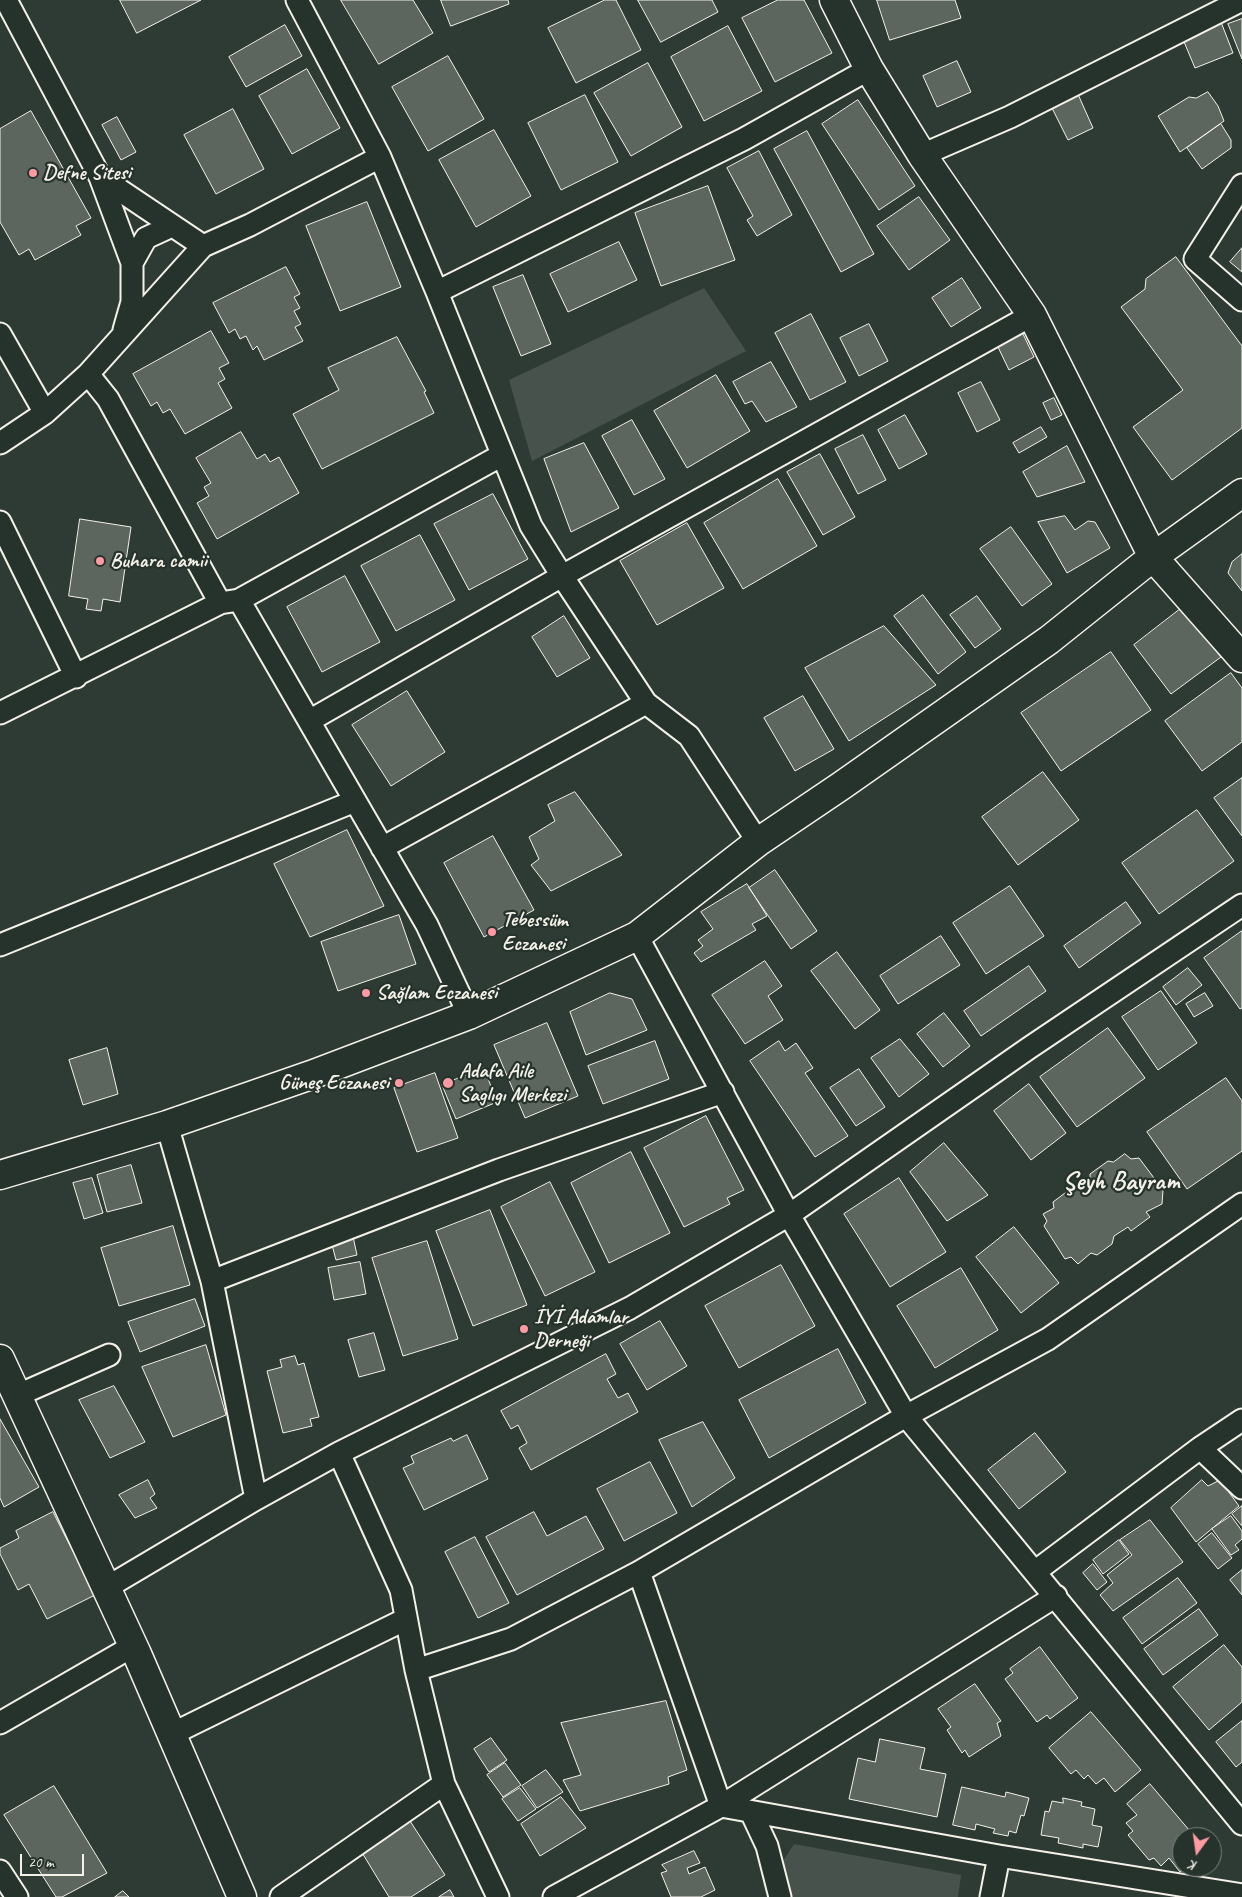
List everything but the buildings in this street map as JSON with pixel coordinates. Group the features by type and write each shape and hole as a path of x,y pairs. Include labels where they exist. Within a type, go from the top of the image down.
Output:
{"main road":[{"path":"834,0 869,69 922,155 1032,316 1153,557 1242,658"},
{"path":"2,1175 167,1125 311,1075 469,1015 637,936 758,842 1049,640 1153,557 1242,493"},
{"path":"0,1359 133,1646 242,1897"}],"street":[{"path":"6,0 100,177 132,263 132,302 122,335"},
{"path":"297,0 380,157 437,292 531,526 646,703 688,736 758,842"},
{"path":"922,155 1010,117 1242,0"},
{"path":"437,292 730,147 869,69"},
{"path":"0,443 45,413 88,374 204,246 250,225 380,157"},
{"path":"100,177 204,246"},
{"path":"1242,185 1195,259 1242,300"},
{"path":"132,263 146,238 172,226"},
{"path":"308,721 562,576 1032,316"},
{"path":"0,334 45,413"},
{"path":"88,374 108,399 229,601 308,721 355,800 427,925 469,1015"},
{"path":"0,713 229,601 502,455"},
{"path":"0,522 76,677"},
{"path":"382,848 646,703"},
{"path":"0,945 355,800"},
{"path":"106,1588 256,1499 340,1453 630,1308 789,1216 1028,1048 1242,906"},
{"path":"637,936 789,1216 906,1416 1036,1571 1242,1824"},
{"path":"212,1281 499,1170 723,1092"},
{"path":"167,1125 212,1281 256,1499"},
{"path":"416,1670 511,1639 639,1572 906,1416 1048,1339 1242,1204"},
{"path":"16,1396 109,1354"},
{"path":"1036,1571 1200,1448 1242,1420"},
{"path":"1200,1448 1242,1488"},
{"path":"340,1453 401,1590 416,1670 444,1784 498,1897"},
{"path":"639,1572 721,1806"},
{"path":"554,1897 721,1806 1056,1596"},
{"path":"172,1734 406,1619"},
{"path":"0,1723 133,1646"},
{"path":"281,1897 444,1784"},
{"path":"721,1806 999,1856 1242,1895"},
{"path":"751,1812 767,1846 780,1897"},
{"path":"991,1897 999,1856"},
{"path":"0,1871 16,1897"}],"shaded area":[{"path":"704,288 746,351 532,461 509,380"},
{"path":"794,1844 961,1875 958,1897 789,1897 779,1867"}],"place":[{"name":"Defne Sitesi","path":"33,173"},
{"name":"Buhara camii","path":"100,561"},
{"name":"Tebessüm Eczanesi","path":"492,932"},
{"name":"Sağlam Eczanesi","path":"366,993"},
{"name":"Güneş Eczanesi","path":"399,1083"},
{"name":"Adafa Aile Saglıgı Merkezi","path":"448,1083"},
{"name":"İYİ Adamlar Derneği","path":"524,1329"}],"district":[{"name":"Şeyh Bayram","path":"1121,1182"}]}
